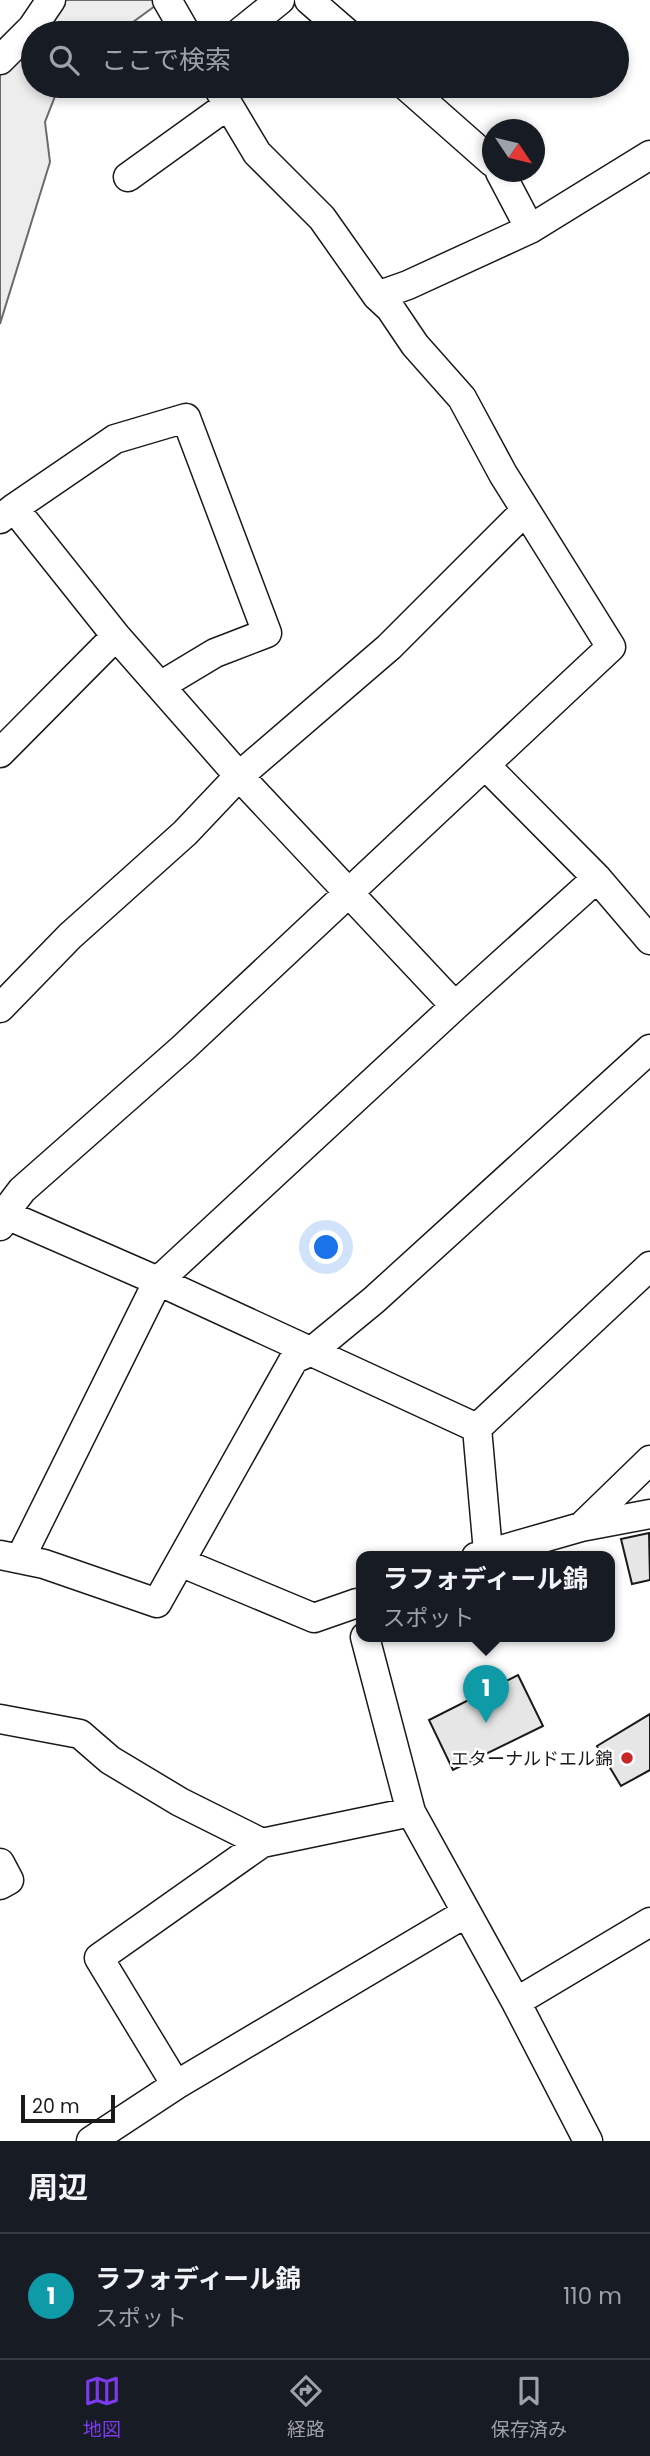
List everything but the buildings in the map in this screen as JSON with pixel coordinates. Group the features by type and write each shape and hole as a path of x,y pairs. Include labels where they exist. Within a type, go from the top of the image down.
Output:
{"street":[{"path":"37,21 51,0"},
{"path":"167,0 180,21"},
{"path":"254,21 280,0"},
{"path":"309,0 333,21"},
{"path":"0,60 21,39"},
{"path":"128,177 220,98"},
{"path":"225,98 257,153 322,218 415,345 462,398 525,511 611,647 183,1048 22,1190 1,1217 158,1281 477,1428"},
{"path":"420,98 482,153"},
{"path":"377,296 408,285 530,229 650,155"},
{"path":"505,182 530,229"},
{"path":"160,686 215,653 267,633 186,418 115,439 7,513 239,776 350,891 455,1006"},
{"path":"0,1008 70,936 185,833 239,776 389,647 525,511"},
{"path":"0,753 116,636"},
{"path":"485,765 597,878 650,940"},
{"path":"597,878 158,1281 10,1557 44,1564 158,1602 294,1359 312,1351 374,1300 650,1049"},
{"path":"482,1551 477,1428 650,1266"},
{"path":"582,1527 650,1460"},
{"path":"493,1551 582,1527 650,1514"},
{"path":"180,1562 314,1618 356,1610"},
{"path":"366,1642 411,1812 516,2002 588,2141"},
{"path":"0,1719 80,1734 110,1760 180,1802 262,1843"},
{"path":"176,2085 99,1958 262,1843 411,1812"},
{"path":"0,1863 9,1880 0,1885"},
{"path":"90,2141 176,2085 466,1913"},
{"path":"516,2002 650,1922"}],"shaded area":[{"path":"59,0 157,0 159,3 134,21 46,21"},
{"path":"21,51 21,98 54,98 45,122 50,162 0,324 0,71"}],"place":[{"name":"ラフォディール錦","path":"486,1723"},
{"name":"エターナルドエル錦","path":"627,1758"}]}
